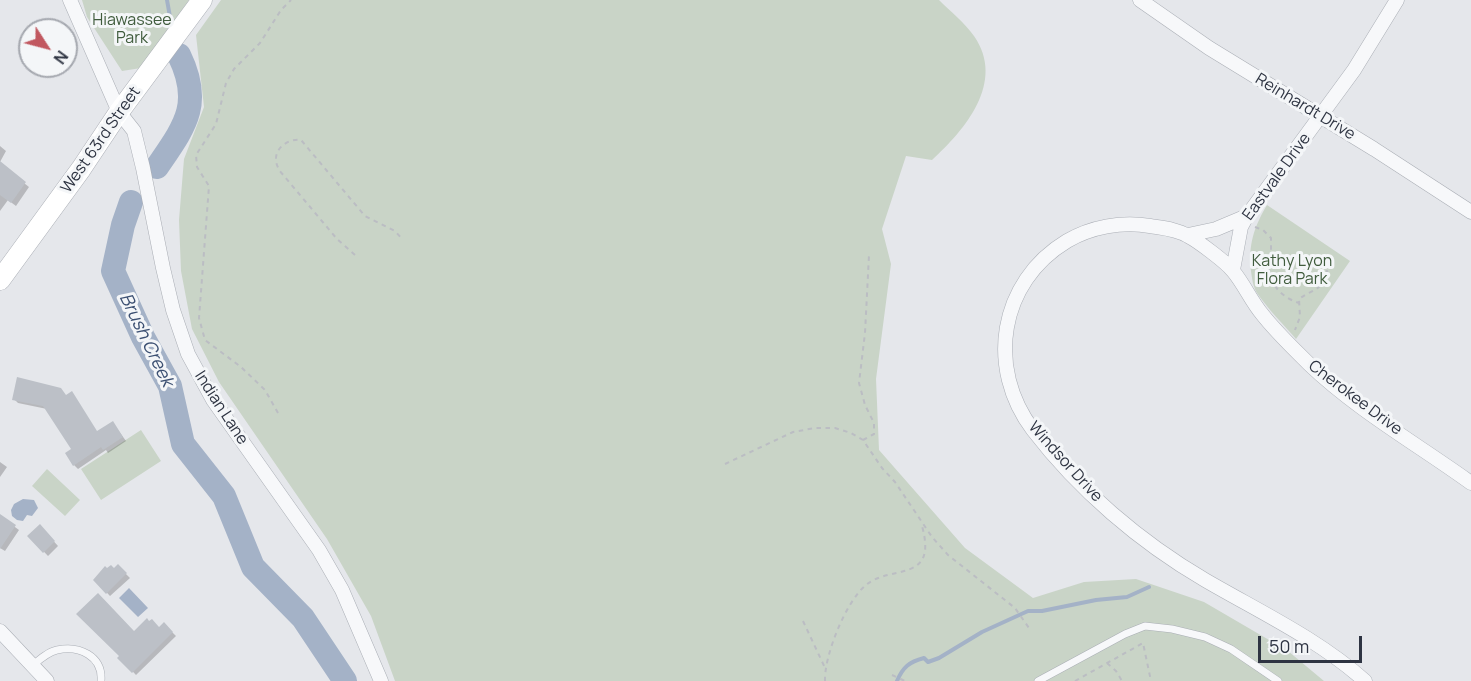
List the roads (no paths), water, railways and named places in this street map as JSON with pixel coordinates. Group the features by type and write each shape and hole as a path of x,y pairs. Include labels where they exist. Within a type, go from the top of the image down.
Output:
{"main road":[{"name":"West 63rd Street","path":"0,280 202,0"}],"street":[{"name":"Indian Lane","path":"70,0 119,112 134,131 173,310 189,354 213,400 319,550 346,600 381,681"},
{"name":"Reinhardt Drive","path":"1140,0 1209,48 1374,149 1471,212"},
{"name":"Eastvale Drive","path":"1233,270 1241,227 1251,221 1354,70 1397,0"},
{"path":"1188,235 1251,221"},
{"name":"Windsor Drive","path":"1233,270 1188,235 1143,225 1119,224 1095,228 1076,236 1046,256 1024,282 1013,304 1005,342 1009,386 1032,429 1077,479 1128,526 1186,568 1327,651 1365,681"},
{"name":"Cherokee Drive","path":"1233,270 1263,316 1311,366 1361,406 1471,483"},
{"path":"0,631 47,681"}],"lane":[{"path":"1038,681 1125,634 1145,626 1172,629 1205,637 1231,649 1278,681"},
{"path":"33,665 48,654 71,648 83,651 92,657 99,665 101,681"}],"water":[{"path":"23,499 34,500 38,508 32,516 27,515 23,521 12,516 11,510 14,504"},
{"path":"129,588 148,608 138,617 119,598"}],"waterway":[{"name":"Brush Creek","path":"167,0 170,17"},
{"name":"Brush Creek","path":"157,167 176,139 188,114 190,87 179,55"},
{"name":"Brush Creek","path":"131,202 123,225 113,271 143,337 170,386 183,444 224,496 253,567 303,618 345,681"},
{"path":"897,681 910,663 924,658 928,662 939,658 982,632 1028,611 1042,611 1096,600 1127,597 1149,587"}],"park label":[{"name":"Hiawassee Park","path":"132,30"},
{"name":"Kathy Lyon Flora Park","path":"1292,271"}]}
